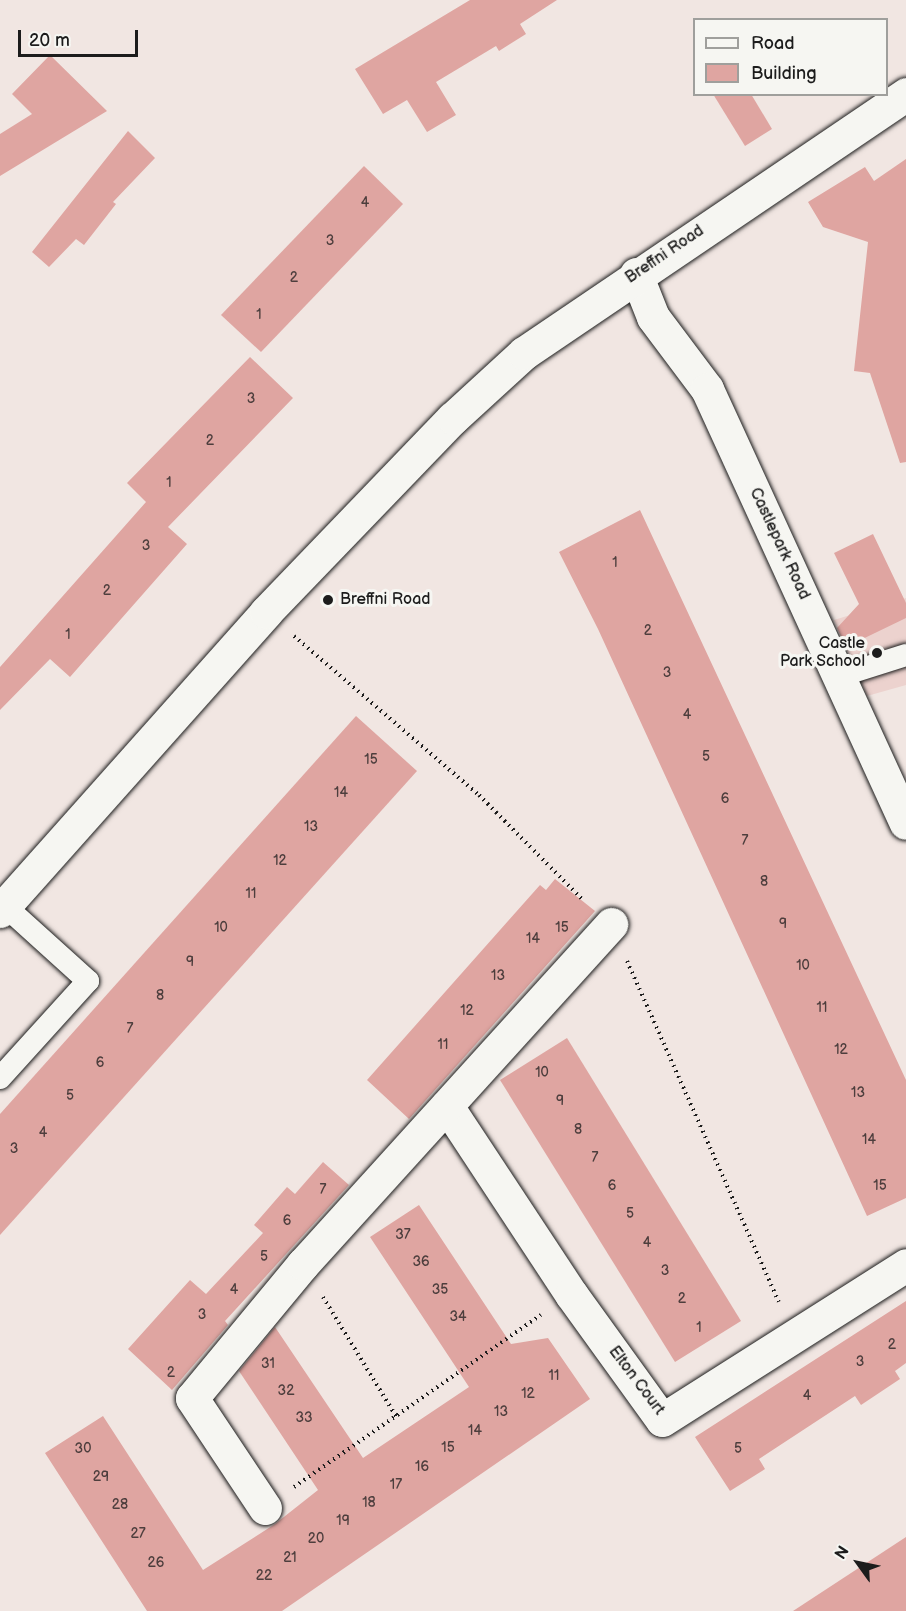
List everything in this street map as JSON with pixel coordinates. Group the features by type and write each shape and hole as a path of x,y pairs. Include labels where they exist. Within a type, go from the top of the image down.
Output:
{"street":[{"name":"Breffni Road","path":"2,908 267,612 453,418 524,353 636,274 906,94"},
{"name":"Castlepark Road","path":"636,274 653,317 707,389 906,824"},
{"path":"265,1508 192,1398 303,1264 611,924"},
{"name":"Elton Court","path":"447,1106 571,1294 662,1420 906,1265"}],"lane":[{"path":"840,676 906,655"},
{"path":"0,1078 88,981 2,908"}],"path":[{"path":"303,1264 396,1416"},
{"path":"265,1508 571,1294"}],"shaded area":[{"name":"Castle Park School","path":"906,598 906,685 867,696 834,620"}],"building":[{"path":"470,0 557,0 520,24 526,34 499,51 496,46 436,82 456,115 427,132 407,100 383,114 355,69"},
{"path":"50,55 107,111 0,176 0,134 32,114 12,94"},
{"path":"714,96 752,96 772,129 745,146"},
{"path":"128,131 155,158 113,202 116,204 84,245 76,239 49,267 32,252"},
{"path":"906,159 906,462 900,463 870,373 854,371 868,242 823,227 808,202 865,167 874,181"},
{"path":"364,166 403,204 261,352 221,315"},
{"path":"250,357 293,398 168,527 187,544 70,677 50,659 0,710 0,667 146,502 127,483"},
{"path":"640,510 906,1080 906,1198 867,1216 598,629 559,552"},
{"path":"873,534 906,603 906,618 846,647 837,628 859,604 834,553"},
{"path":"356,716 417,771 0,1235 0,1114"},
{"path":"555,879 595,911 409,1119 367,1080 540,885 546,890"},
{"path":"567,1038 741,1321 675,1362 500,1080"},
{"path":"323,1162 349,1185 225,1321 228,1325 172,1390 128,1349 190,1280 206,1294 263,1233 254,1225 287,1187 295,1194"},
{"path":"419,1205 511,1344 548,1338 590,1399 282,1611 147,1611 45,1453 103,1416 203,1570 275,1524 318,1490 239,1371 275,1327 363,1458 469,1387 370,1237"},
{"path":"906,1301 906,1363 895,1371 900,1379 861,1405 855,1396 759,1459 765,1469 730,1491 695,1437"},
{"path":"906,1537 906,1611 793,1611"}],"place":[{"name":"Breffni Road","path":"328,600"},
{"name":"Castle Park School","path":"877,653"}]}
